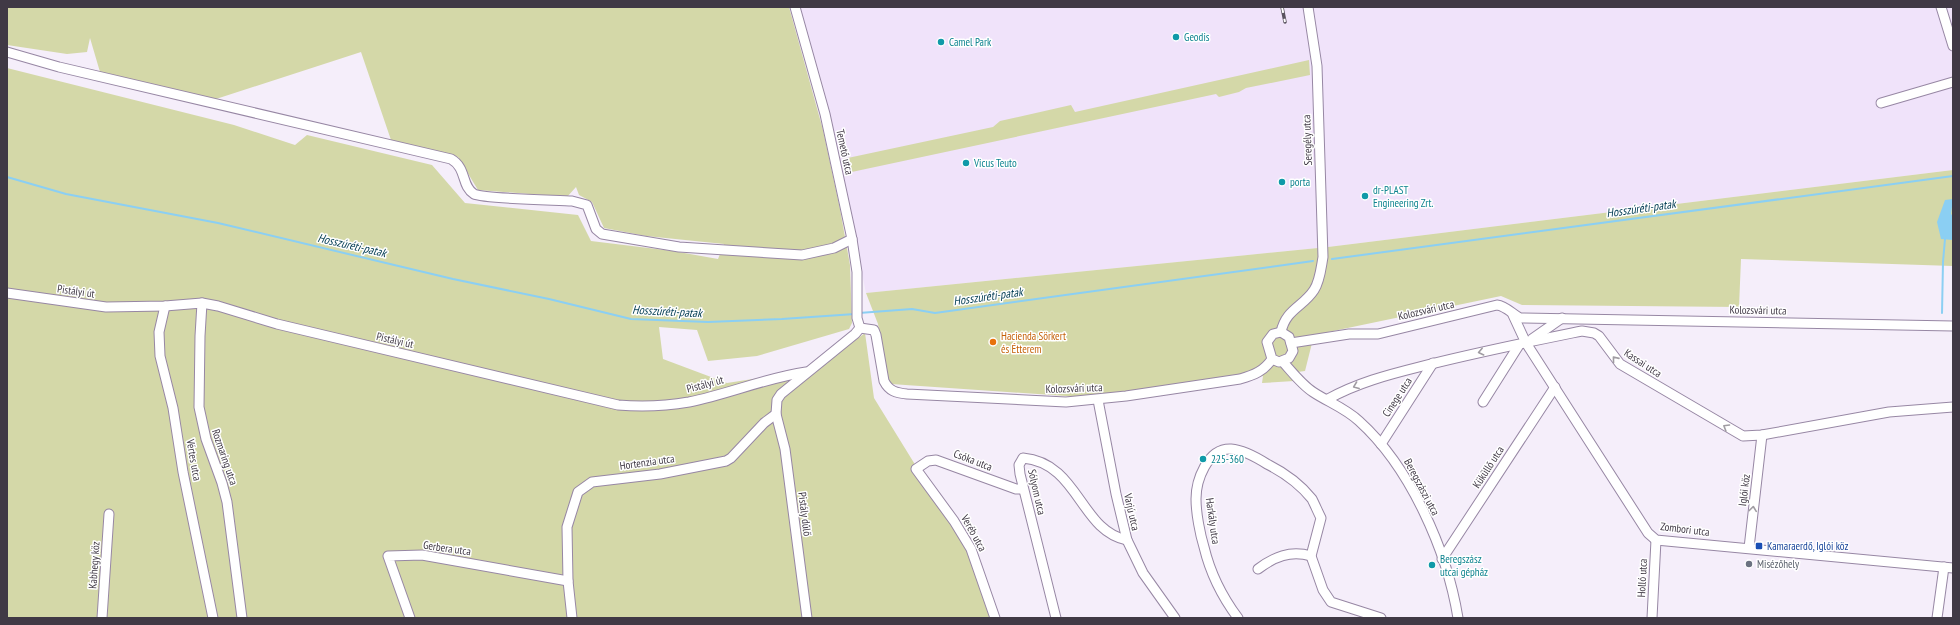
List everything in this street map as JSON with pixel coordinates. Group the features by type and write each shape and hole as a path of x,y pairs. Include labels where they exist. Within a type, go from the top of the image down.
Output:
{"street":[{"name":"Temető utca","path":"795,7 825,114 852,239 857,272 856,318 860,328"},
{"name":"Seregély utca","path":"1281,332 1285,320 1289,314 1314,290 1321,271 1323,257 1317,66 1308,7"},
{"path":"1941,7 1953,46"},
{"path":"7,52 59,67 445,158 454,161 460,167 468,187 474,194 483,196 582,203 588,207 596,228 607,236 680,247 794,255 828,250 852,239"},
{"path":"1881,103 1953,82"},
{"name":"Pistályi út","path":"7,293 106,307 165,306 202,303 218,306 291,327 618,405 651,406 690,402 774,378 806,372"},
{"name":"Rozmaring utca","path":"202,303 199,407 206,439 222,483 227,502 242,618"},
{"name":"Vértes utca","path":"165,306 159,332 160,356 173,408 183,472 213,618"},
{"name":"Kolozsvári utca","path":"1291,343 1349,334 1378,334 1497,306 1504,306 1513,315 1520,318 1953,326"},
{"name":"Zombori utca","path":"1513,315 1523,344 1555,387 1648,533 1656,540 1949,567"},
{"path":"1483,402 1523,344 1562,318"},
{"path":"776,414 777,400 782,394 806,372 855,334 860,328"},
{"name":"Kolozsvári utca","path":"860,328 874,330 887,388 907,394 1066,402 1098,400 1240,379 1253,375 1263,369 1272,359"},
{"name":"Kassai utca","path":"1328,400 1346,389 1369,380 1432,363 1582,331 1594,333 1599,336 1617,361 1624,367 1739,435 1762,435 1889,412 1953,407"},
{"path":"1291,355 1283,362 1272,359 1267,342 1273,334 1281,332 1289,337 1291,343 1291,355 1302,383"},
{"name":"Beregszászi utca","path":"1283,362 1312,392 1328,400 1359,420 1392,456 1411,486 1432,532 1442,560 1458,618"},
{"name":"Cinege utca","path":"1381,444 1432,363"},
{"path":"774,378 782,394"},
{"name":"Küküllő utca","path":"1442,560 1555,387"},
{"name":"Varjú utca","path":"1098,400 1116,494 1127,540 1143,572 1175,618"},
{"name":"Hortenzia utca","path":"572,618 568,580 567,522 576,496 587,484 592,482 660,474 726,461 731,458 764,423 776,414"},
{"name":"Pistály dűlő","path":"776,414 786,456 807,618"},
{"name":"Iglói köz","path":"1749,548 1762,435"},
{"name":"Harkály utca","path":"1238,618 1220,589 1204,548 1196,500 1198,482 1204,467 1213,456 1229,449 1253,456 1286,474 1312,499 1321,518 1311,556"},
{"name":"Sólyom utca","path":"1056,618 1023,489 1019,465 1023,458 1036,460 1053,469 1072,486 1099,526 1116,538 1127,540"},
{"name":"Csóka utca","path":"916,469 928,461 936,460 1016,489 1023,489"},
{"name":"Veréb utca","path":"916,469 954,521 971,550 996,618"},
{"name":"Kabhegy köz","path":"102,618 109,514"},
{"name":"Holló utca","path":"1652,618 1656,540"},
{"path":"1258,569 1277,556 1305,554 1311,556 1323,590 1331,602 1381,618"},
{"name":"Gerbera utca","path":"410,618 388,556 422,555 568,580"},
{"path":"1937,618 1949,567"}],"shaded area":[{"path":"800,7 1953,7 1953,170 1328,247 866,293 824,89"}],"green space":[{"path":"7,7 789,7 823,130 840,209 850,265 852,323 849,329 757,356 708,361 697,330 659,327 663,359 727,383 817,369 865,333 874,398 919,471 953,517 997,618 7,618 7,68 234,125 295,145 307,135 432,165 465,203 578,215 591,241 673,251 718,259 724,244 646,236 604,228 592,202 579,195 576,187 567,197 478,190 458,157 391,140 361,52 216,99 100,72 90,38 87,52 67,54 7,45"},
{"path":"1309,60 1310,75 1246,88 1239,92 1219,97 1216,94 847,173 843,159 993,127 1000,121 1071,105 1075,112"},
{"path":"1953,170 1953,266 1741,259 1739,307 1522,305 1501,296 1314,335 1305,371 1290,373 1294,381 1262,383 1263,376 1095,398 891,384 887,379 878,324 866,293 1328,247"}],"water":[{"path":"1953,199 1951,214 1953,216 1953,240 1941,239 1937,222 1945,200"}],"waterway":[{"name":"Hosszúréti-patak","path":"1332,259 1953,176"},
{"name":"Hosszúréti-patak","path":"7,177 66,194 218,223 453,279 549,299 631,319 708,322 855,314"},
{"path":"1942,313 1945,239"},
{"name":"Hosszúréti-patak","path":"859,313 912,309 935,313 1313,261"}],"railway":[{"path":"1282,7 1285,22"}],"place":[{"name":"Geodis","path":"1176,37"},
{"name":"Camel Park","path":"941,42"},
{"name":"Vicus Teuto","path":"966,163"},
{"name":"porta","path":"1282,182"},
{"name":"dr-PLAST Engineering Zrt.","path":"1365,196"},
{"name":"Hacienda Sörkert és Étterem","path":"993,342"},
{"name":"225-360","path":"1203,459"},
{"name":"Kamaraerdő, Iglói köz","path":"1759,546"},
{"name":"Misézőhely","path":"1749,564"},
{"name":"Beregszász utcai gépház","path":"1432,565"}]}
